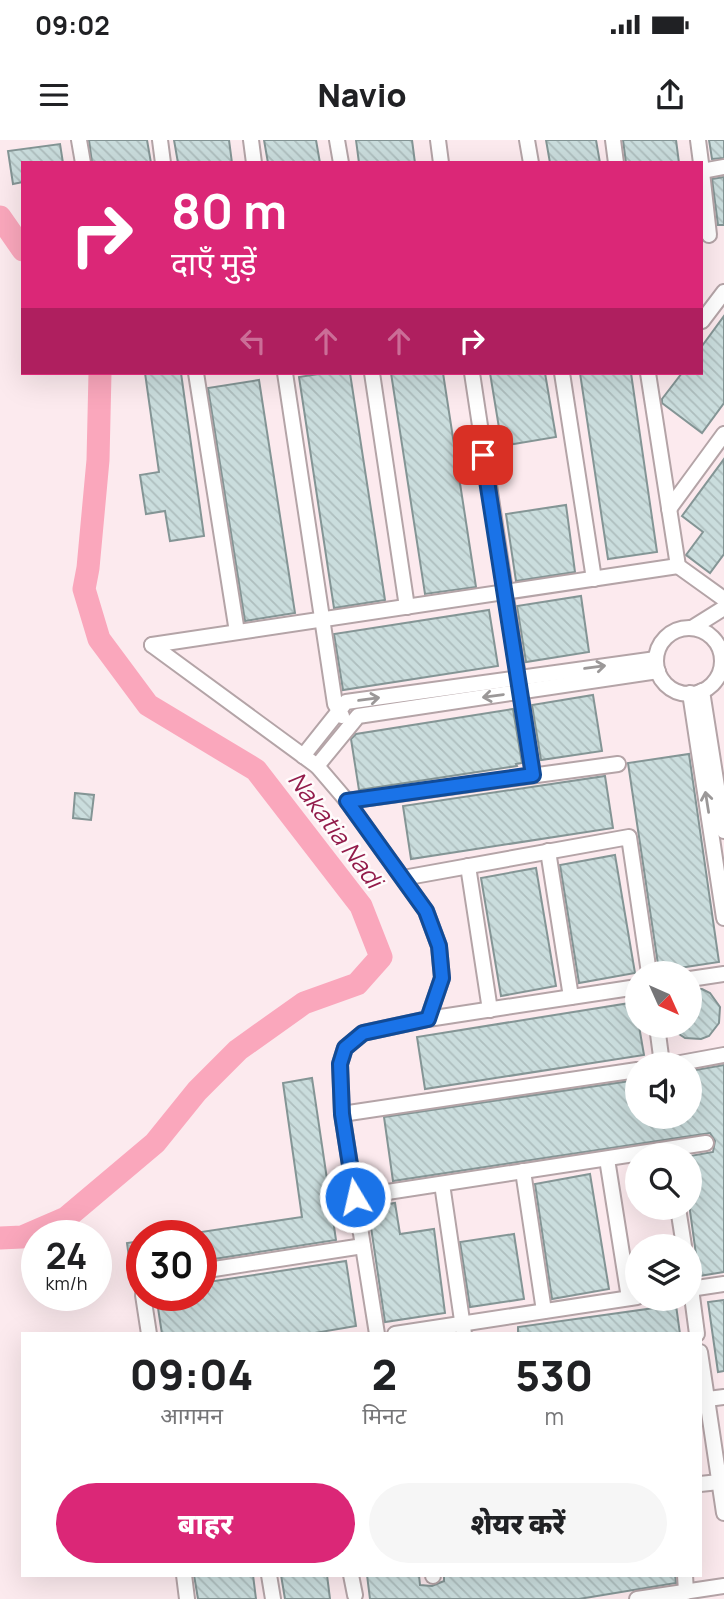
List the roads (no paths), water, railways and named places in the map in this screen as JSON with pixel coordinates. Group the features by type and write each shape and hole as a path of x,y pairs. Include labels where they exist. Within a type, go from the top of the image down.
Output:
{"street":[{"path":"79,140 83,161"},
{"path":"160,140 163,161"},
{"path":"251,140 254,161"},
{"path":"337,140 341,161"},
{"path":"438,140 441,161"},
{"path":"527,140 531,161"},
{"path":"612,140 616,161"},
{"path":"698,140 701,161"},
{"path":"703,171 724,167"},
{"path":"703,180 709,235"},
{"path":"703,299 722,294"},
{"path":"703,320 722,294"},
{"path":"196,375 237,632"},
{"path":"285,375 335,704 349,727"},
{"path":"372,375 407,607"},
{"path":"471,375 533,775"},
{"path":"562,375 594,579"},
{"path":"650,380 678,566"},
{"path":"670,509 724,434"},
{"path":"428,1019 442,978 439,946 426,911 347,801 317,766 152,645 678,566 721,591"},
{"path":"692,628 724,608"},
{"path":"692,628 704,631 719,647 722,663 719,675 711,686 696,692 675,691 664,683 657,665 660,646 667,636 679,629 692,628"},
{"path":"719,647 724,628"},
{"path":"303,756 346,702 518,685 657,665"},
{"path":"317,766 358,716 518,685"},
{"path":"696,692 724,831"},
{"path":"696,692 724,918"},
{"path":"347,801 618,764"},
{"path":"403,878 629,837 647,961"},
{"path":"548,851 571,998"},
{"path":"468,866 490,1010"},
{"path":"702,977 724,974"},
{"path":"376,1332 342,1114 340,1064 345,1048 363,1033 428,1019 625,989"},
{"path":"702,1059 724,1055"},
{"path":"342,1114 625,1072"},
{"path":"702,1144 706,1143"},
{"path":"355,1197 625,1157"},
{"path":"607,1159 625,1255"},
{"path":"523,1171 544,1311"},
{"path":"442,1184 464,1328"},
{"path":"217,1269 363,1246"},
{"path":"702,1285 724,1284"},
{"path":"418,1332 464,1328 544,1311 625,1299"},
{"path":"145,1311 149,1332"},
{"path":"694,1311 697,1332"},
{"path":"702,1376 724,1513"},
{"path":"704,1400 724,1397"},
{"path":"702,1484 719,1482"},
{"path":"184,1577 187,1599"},
{"path":"269,1577 273,1599"},
{"path":"351,1577 355,1595"},
{"path":"685,1577 687,1592"},
{"path":"637,1599 724,1586"}],"waterway":[{"name":"Nakatia Nadi","path":"0,217 21,247"},
{"name":"Nakatia Nadi","path":"0,1238 22,1237 66,1218 155,1143 197,1091 238,1050 304,1003 357,984 381,957 361,906 256,770 148,705 99,639 84,589 98,460 100,375"}]}
